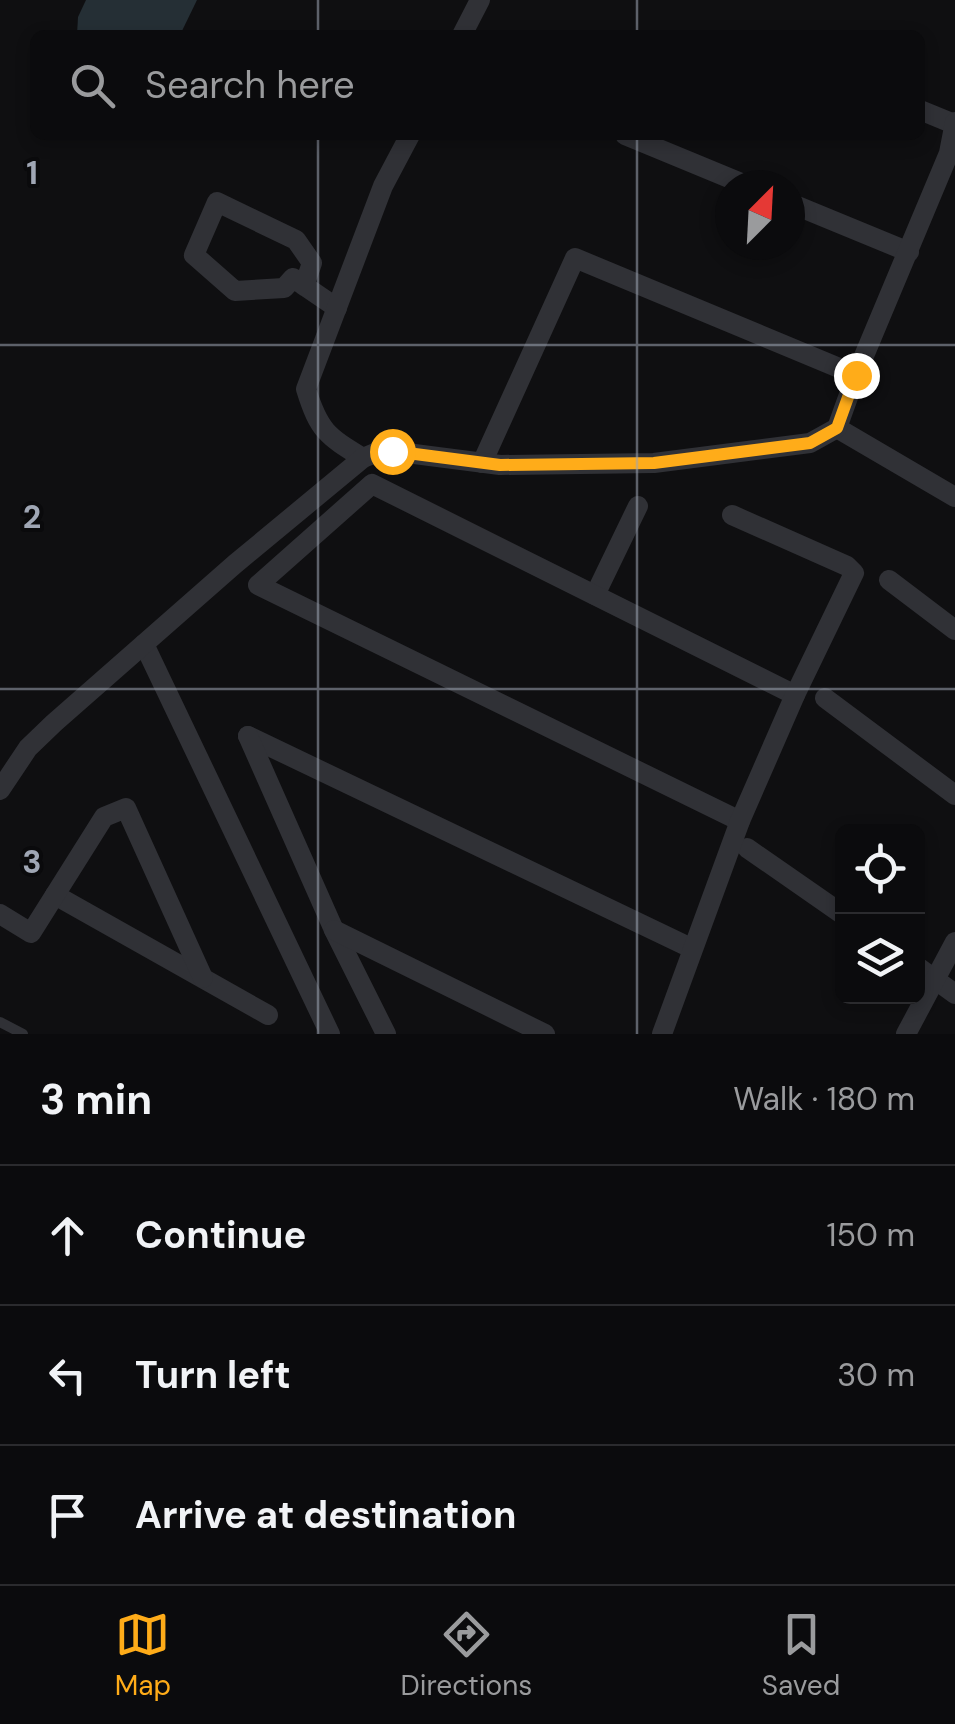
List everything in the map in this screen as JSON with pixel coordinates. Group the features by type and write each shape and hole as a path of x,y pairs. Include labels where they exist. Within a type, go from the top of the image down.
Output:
{"street":[{"path":"465,30 480,0"},
{"path":"0,790 28,748 235,564 363,458 392,451 500,465 654,463 810,443 837,428 949,153 955,123 925,112"},
{"path":"363,458 329,437 313,411 306,389 383,186 407,140"},
{"path":"637,140 715,172"},
{"path":"304,286 312,263 296,240 217,202 194,256 235,291 284,288 293,278 304,286 337,308"},
{"path":"805,209 909,252"},
{"path":"482,463 575,258 856,375"},
{"path":"837,428 955,497"},
{"path":"740,821 258,585 372,484 795,695"},
{"path":"595,595 638,506"},
{"path":"662,1034 740,821 854,574 846,566 732,515"},
{"path":"890,580 955,630"},
{"path":"144,644 330,1034"},
{"path":"826,698 955,795"},
{"path":"386,1034 334,930 248,736 692,948"},
{"path":"0,914 32,932 104,817 126,808 203,978"},
{"path":"746,848 835,909"},
{"path":"55,895 268,1015"},
{"path":"334,930 546,1034"},
{"path":"906,1034 926,973 955,942"},
{"path":"926,973 955,994"}],"lane":[{"path":"0,1022 23,1034"}],"shaded area":[{"path":"86,0 197,0 182,30 77,30"}],"route":[{"path":"392,451 500,465 654,463 810,443 837,428 856,375"}]}
